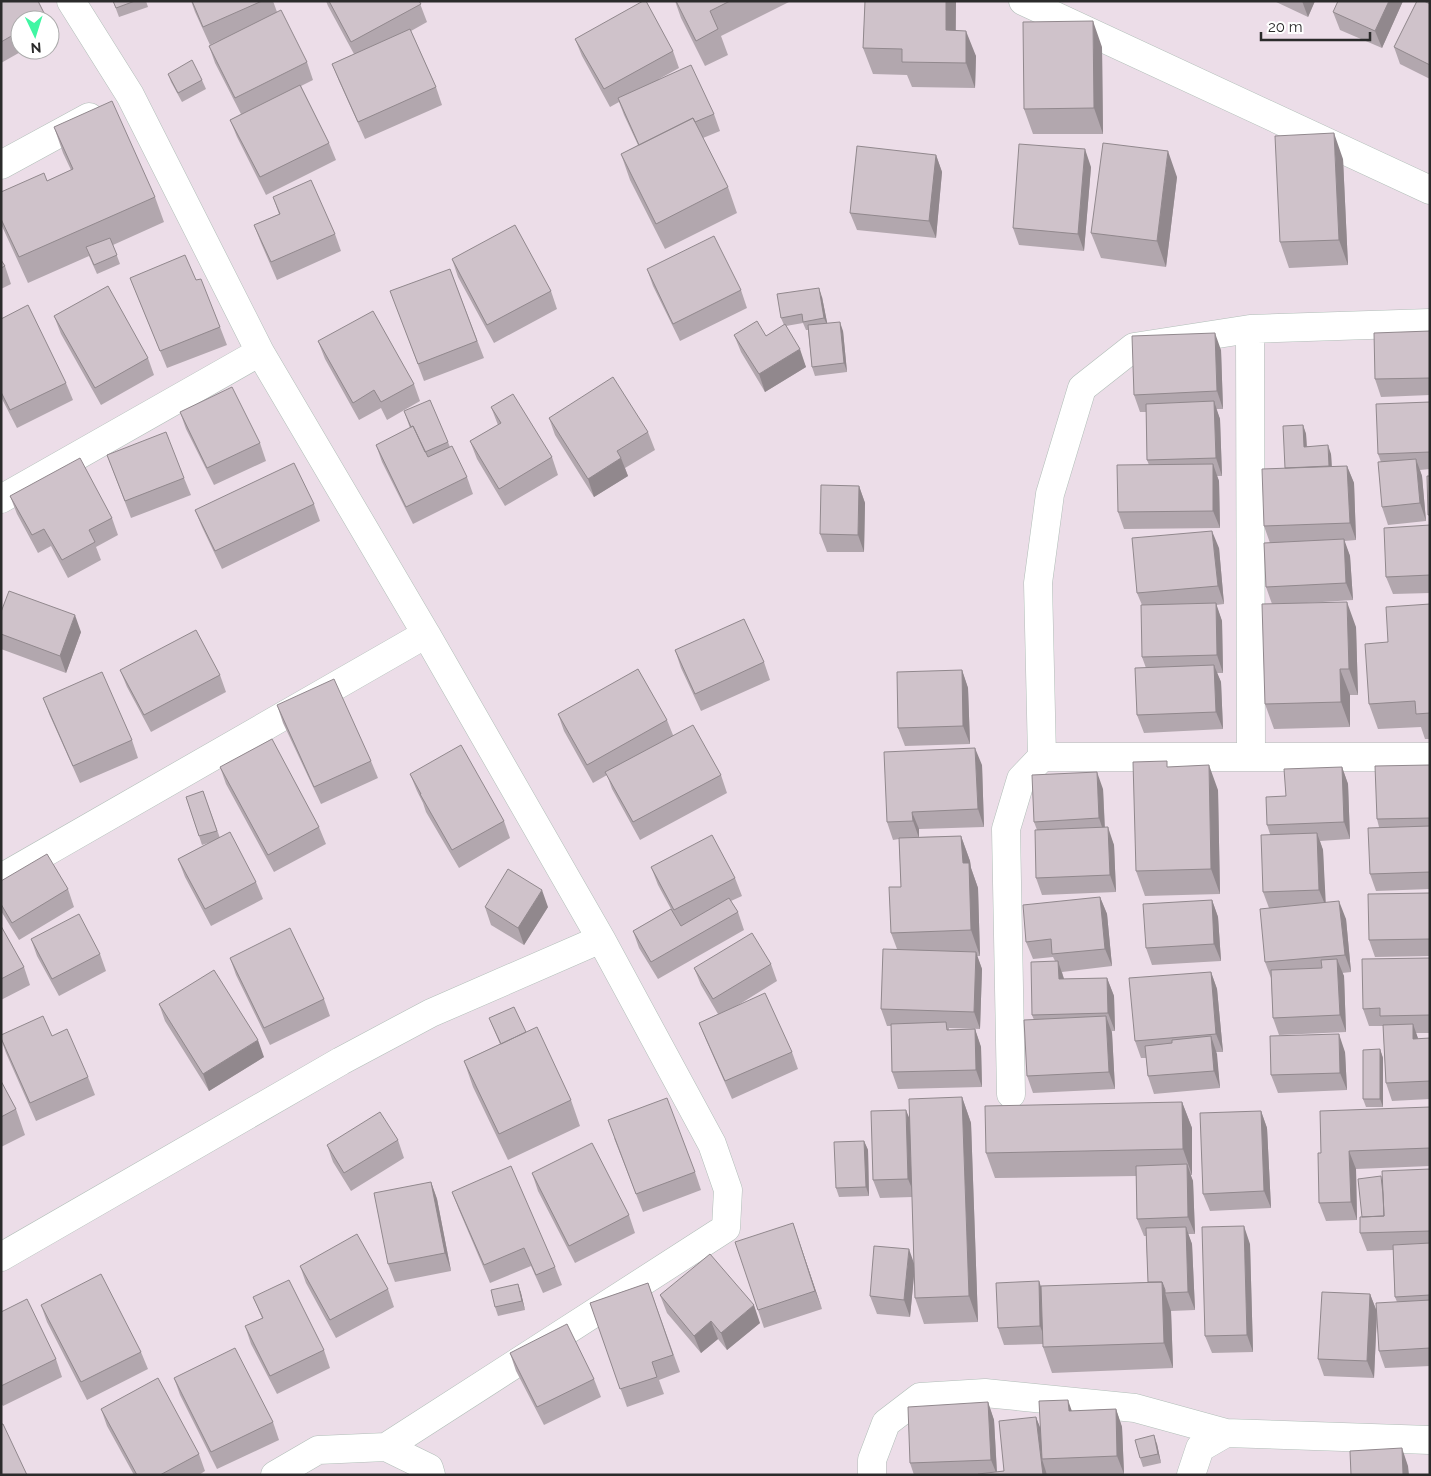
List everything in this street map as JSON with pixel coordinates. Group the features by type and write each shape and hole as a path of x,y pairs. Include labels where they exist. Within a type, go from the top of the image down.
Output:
{"street":[{"path":"71,1 130,95 260,352 426,634 601,939 712,1144 728,1190 726,1228 386,1447"},
{"path":"1023,1 1430,190"},
{"path":"1,165 130,95"},
{"path":"1011,1094 1006,829 1021,779 1042,757 1038,583 1050,494 1082,388 1134,347 1250,329 1430,322"},
{"path":"1250,329 1251,757"},
{"path":"1,499 260,352"},
{"path":"1,878 426,634"},
{"path":"1042,757 1430,757"},
{"path":"1,1257 374,1043 431,1013 601,939"},
{"path":"872,1475 872,1460 886,1423 920,1397 985,1393 1135,1408 1226,1433 1430,1440"},
{"path":"1191,1475 1200,1448 1226,1433"},
{"path":"275,1475 318,1450 386,1447 429,1468 431,1475"}],"building":[{"path":"1,1 38,1 42,10 10,10 10,37 1,42"},
{"path":"113,1 135,1 116,8"},
{"path":"192,1 262,1 203,27"},
{"path":"329,1 419,1 421,4 351,42"},
{"path":"646,1 673,51 604,89 575,39"},
{"path":"676,1 730,1 710,11 718,29 696,41"},
{"path":"865,1 946,1 946,30 966,31 966,63 902,62 902,49 863,48"},
{"path":"1338,1 1389,1 1375,31 1333,12"},
{"path":"1417,1 1424,1 1430,4 1430,65 1394,47"},
{"path":"281,10 307,62 235,98 209,46"},
{"path":"1093,21 1094,108 1024,109 1023,22"},
{"path":"410,29 436,87 358,122 332,64"},
{"path":"192,60 202,80 178,93 168,74"},
{"path":"691,65 714,114 695,122 693,118 639,145 618,98"},
{"path":"300,85 329,143 260,177 230,120"},
{"path":"112,101 155,197 19,257 1,219 1,192 44,173 47,181 73,169 54,127"},
{"path":"693,118 728,187 656,224 621,154"},
{"path":"1334,133 1339,240 1280,242 1275,136"},
{"path":"1103,143 1168,151 1157,241 1091,233"},
{"path":"1019,144 1085,149 1078,234 1013,228"},
{"path":"857,146 936,155 929,221 850,213"},
{"path":"311,180 335,234 271,262 254,225 280,214 273,197"},
{"path":"515,225 551,291 487,325 452,259"},
{"path":"714,236 741,290 673,324 647,269"},
{"path":"110,238 117,255 94,265 86,247"},
{"path":"185,255 196,280 201,279 220,327 160,351 130,278"},
{"path":"1,260 5,266 1,268"},
{"path":"450,269 477,341 418,364 390,291"},
{"path":"108,286 148,358 95,388 54,316"},
{"path":"819,288 824,318 803,322 802,314 781,318 777,294"},
{"path":"28,305 66,383 10,410 1,392 1,319"},
{"path":"373,311 414,384 381,402 374,390 353,403 318,341"},
{"path":"757,321 766,336 785,324 800,349 759,374 734,335"},
{"path":"840,322 844,363 812,367 808,325"},
{"path":"1430,331 1430,378 1375,379 1374,333"},
{"path":"1215,333 1217,391 1134,395 1132,336"},
{"path":"613,377 648,432 617,451 621,458 588,479 549,418"},
{"path":"232,387 260,443 207,468 180,412"},
{"path":"513,394 552,457 499,489 470,441 501,423 491,407"},
{"path":"430,400 448,442 425,452 404,411"},
{"path":"1214,401 1216,458 1147,460 1146,404"},
{"path":"1430,402 1430,452 1378,454 1376,404"},
{"path":"1303,425 1304,447 1328,445 1329,466 1285,468 1283,426"},
{"path":"413,426 428,457 452,446 467,477 406,507 376,445"},
{"path":"166,432 184,478 125,501 107,455"},
{"path":"80,458 112,518 89,530 95,542 62,560 44,529 32,535 10,496"},
{"path":"1416,459 1420,503 1382,507 1378,462"},
{"path":"294,463 314,504 215,551 195,510"},
{"path":"1213,464 1213,511 1118,512 1117,465"},
{"path":"1347,466 1350,523 1264,526 1262,469"},
{"path":"1427,476 1430,476 1430,515 1428,515"},
{"path":"821,485 859,486 858,535 820,534"},
{"path":"1430,525 1430,575 1386,577 1384,528"},
{"path":"1212,531 1218,586 1137,593 1132,538"},
{"path":"1344,539 1346,583 1266,587 1264,543"},
{"path":"9,591 75,615 60,656 1,634 1,612"},
{"path":"1347,602 1349,669 1340,669 1341,702 1265,704 1262,604"},
{"path":"1216,603 1217,655 1142,657 1141,605"},
{"path":"1430,604 1430,713 1416,714 1415,701 1369,704 1365,644 1388,642 1386,607"},
{"path":"744,619 764,662 695,694 675,650"},
{"path":"196,630 220,675 144,715 120,670"},
{"path":"1214,665 1216,712 1137,715 1135,668"},
{"path":"638,669 667,720 587,765 558,714"},
{"path":"962,670 963,726 898,728 897,672"},
{"path":"102,672 132,740 73,766 43,698"},
{"path":"334,679 371,761 314,787 277,705"},
{"path":"693,725 721,775 633,822 605,772"},
{"path":"272,739 319,827 268,855 220,767"},
{"path":"461,745 504,821 452,850 410,774"},
{"path":"975,748 978,809 912,812 913,821 887,822 884,752"},
{"path":"1167,761 1167,767 1209,765 1211,869 1136,871 1133,762"},
{"path":"1430,765 1430,818 1377,819 1375,766"},
{"path":"1342,767 1344,822 1267,825 1266,797 1286,796 1284,769"},
{"path":"1097,772 1099,818 1034,822 1032,775"},
{"path":"203,791 217,831 199,836 186,797"},
{"path":"1430,826 1430,872 1370,874 1368,828"},
{"path":"1108,827 1110,875 1036,878 1035,830"},
{"path":"230,832 256,882 205,909 178,859"},
{"path":"1317,833 1319,890 1263,892 1261,835"},
{"path":"712,835 735,878 674,910 651,867"},
{"path":"961,836 963,863 969,863 971,930 891,933 889,887 901,887 899,838"},
{"path":"47,854 68,889 12,923 1,904 1,881"},
{"path":"508,869 542,890 518,928 485,907"},
{"path":"1430,893 1430,939 1369,940 1368,894"},
{"path":"1100,897 1105,949 1052,954 1051,939 1026,942 1023,905"},
{"path":"729,898 738,912 651,962 633,931 671,909 681,926"},
{"path":"1212,900 1214,944 1146,948 1143,904"},
{"path":"1339,901 1345,955 1265,962 1260,909"},
{"path":"79,914 100,954 52,979 31,939"},
{"path":"1,926 24,967 1,979"},
{"path":"290,928 324,999 264,1028 230,958"},
{"path":"752,933 771,964 713,999 694,968"},
{"path":"883,949 976,952 974,1012 881,1009"},
{"path":"1430,958 1430,1015 1380,1016 1380,1008 1363,1009 1362,959"},
{"path":"1337,959 1340,1015 1273,1018 1271,970 1322,968 1321,960"},
{"path":"1058,961 1059,979 1107,978 1108,1013 1032,1015 1031,962"},
{"path":"214,970 258,1040 203,1074 159,1004"},
{"path":"1211,972 1216,1034 1135,1041 1129,978"},
{"path":"765,993 792,1052 725,1081 699,1023"},
{"path":"514,1007 526,1032 501,1044 489,1018"},
{"path":"43,1016 52,1036 67,1029 88,1077 30,1103 1,1035"},
{"path":"1106,1016 1109,1072 1027,1076 1024,1020"},
{"path":"946,1022 947,1030 975,1029 976,1070 892,1072 891,1024"},
{"path":"1413,1024 1413,1039 1430,1038 1430,1081 1386,1083 1383,1025"},
{"path":"537,1027 571,1100 499,1134 464,1061"},
{"path":"1339,1034 1340,1073 1271,1075 1270,1036"},
{"path":"1211,1036 1214,1071 1148,1076 1145,1046 1172,1043 1172,1040"},
{"path":"1380,1049 1380,1099 1363,1099 1363,1050"},
{"path":"1,1081 16,1109 1,1117"},
{"path":"962,1097 969,1296 915,1298 909,1099"},
{"path":"667,1098 695,1172 636,1194 608,1120"},
{"path":"1182,1102 1183,1149 986,1153 985,1106"},
{"path":"1430,1107 1430,1148 1349,1151 1351,1202 1319,1203 1318,1153 1321,1153 1320,1111"},
{"path":"906,1110 908,1179 873,1180 871,1111"},
{"path":"1261,1111 1264,1191 1203,1194 1200,1113"},
{"path":"380,1112 398,1140 344,1173 327,1145"},
{"path":"864,1141 866,1187 836,1188 834,1142"},
{"path":"592,1143 629,1215 569,1246 532,1173"},
{"path":"1187,1164 1188,1217 1137,1219 1136,1166"},
{"path":"511,1166 555,1267 536,1275 524,1248 484,1265 452,1192"},
{"path":"1430,1169 1430,1231 1360,1233 1360,1217 1384,1216 1382,1171"},
{"path":"1381,1176 1384,1216 1362,1217 1358,1179"},
{"path":"431,1182 445,1253 388,1264 374,1193"},
{"path":"793,1223 815,1291 758,1310 735,1242"},
{"path":"1244,1226 1247,1335 1205,1336 1202,1227"},
{"path":"1186,1227 1188,1292 1165,1293 1162,1282 1148,1282 1146,1228"},
{"path":"357,1234 388,1289 330,1320 300,1266"},
{"path":"1430,1243 1430,1295 1395,1297 1393,1245"},
{"path":"874,1246 909,1249 904,1300 870,1296"},
{"path":"710,1254 754,1305 721,1333 711,1321 694,1336 660,1295"},
{"path":"101,1274 141,1352 81,1382 41,1305"},
{"path":"289,1280 324,1350 270,1376 245,1326 263,1318 253,1297"},
{"path":"1039,1281 1040,1326 998,1328 996,1283"},
{"path":"1162,1282 1164,1343 1043,1347 1041,1286"},
{"path":"648,1283 673,1355 652,1362 657,1377 620,1389 590,1303"},
{"path":"518,1284 522,1301 495,1307 491,1290"},
{"path":"1322,1292 1370,1294 1367,1361 1318,1359"},
{"path":"27,1299 56,1359 1,1386 1,1312"},
{"path":"1430,1300 1430,1348 1379,1351 1376,1303"},
{"path":"567,1324 594,1379 537,1407 510,1353"},
{"path":"235,1348 273,1422 211,1452 174,1378"},
{"path":"158,1378 199,1454 160,1475 137,1475 101,1409"},
{"path":"1068,1400 1069,1411 1116,1409 1117,1456 1042,1459 1039,1401"},
{"path":"988,1402 991,1460 910,1463 908,1407"},
{"path":"1036,1417 1043,1475 978,1475 1004,1471 999,1421"},
{"path":"1,1424 3,1424 27,1475 1,1475"},
{"path":"1154,1435 1158,1454 1140,1458 1135,1440"},
{"path":"1402,1448 1403,1475 1351,1475 1350,1451"}]}
